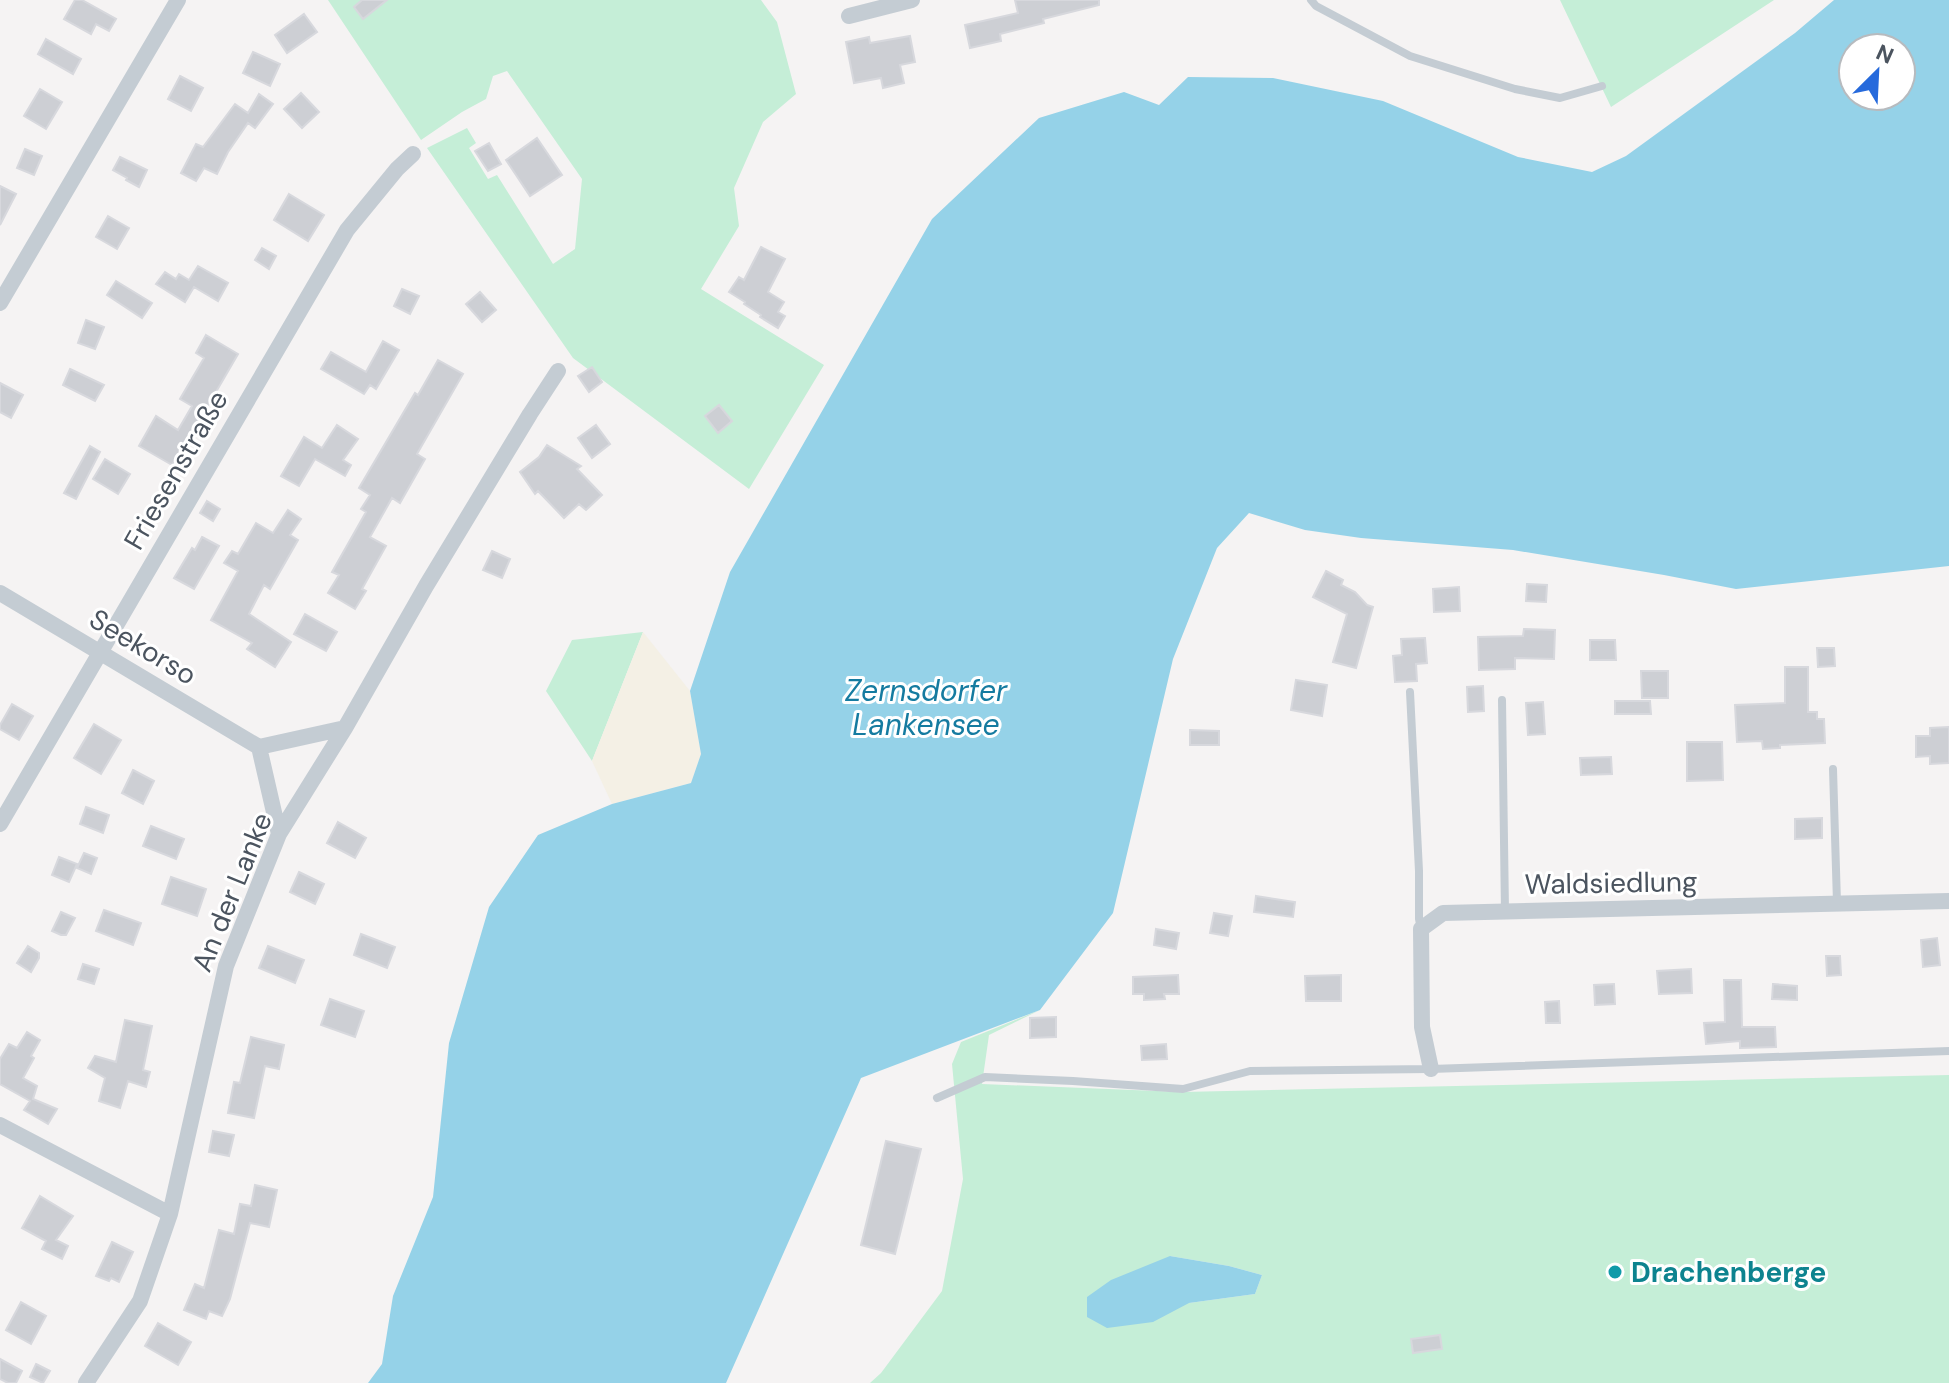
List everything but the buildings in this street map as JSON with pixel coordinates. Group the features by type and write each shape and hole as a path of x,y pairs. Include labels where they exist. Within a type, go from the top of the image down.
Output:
{"street":[{"path":"0,303 178,0"},
{"path":"849,16 912,0"},
{"name":"Friesenstraße","path":"0,824 347,230 413,154"},
{"name":"An der Lanke","path":"86,1383 140,1301 170,1214 226,966 279,834 558,371"},
{"name":"Seekorso","path":"0,593 259,747"},
{"path":"279,834 259,747 345,728"},
{"name":"Waldsiedlung","path":"1421,929 1443,913 1949,901"},
{"path":"1421,929 1422,1027 1431,1069"},
{"path":"0,1125 170,1214"}],"lane":[{"path":"1311,0 1316,6 1410,56 1515,89 1560,98 1602,86"},
{"path":"1410,692 1421,929"},
{"path":"1502,700 1505,911"},
{"path":"1833,769 1837,903"},
{"path":"937,1098 985,1077 1183,1089 1250,1071 1431,1069 1949,1051"}],"green space":[{"path":"328,0 761,0 777,22 796,94 763,122 734,188 739,226 701,289 824,365 749,489 573,358 427,148 467,128 476,143 469,148 488,179 497,175 553,264 575,249 582,179 507,71 493,76 486,99 421,140"},
{"path":"1560,0 1774,0 1611,107"},
{"path":"643,632 592,761 546,691 572,640"},
{"path":"1040,1010 989,1035 982,1084 1182,1092 1949,1075 1949,1383 870,1383 881,1373 942,1291 963,1179 952,1064 961,1042","holes":["1170,1256 1262,1275 1255,1294 1189,1303"]}],"sand":[{"path":"643,632 690,691 701,754 691,783 612,804 592,761"}],"water":[{"name":"Zernsdorfer Lankensee","path":"1834,0 1949,0 1949,566 1736,589 1513,550 1361,538 1305,530 1249,513 1217,548 1173,659 1113,913 1040,1010 861,1078 726,1383 368,1383 382,1364 393,1296 433,1197 449,1043 489,907 538,835 612,804 691,783 701,754 690,691 730,572 932,219 1039,118 1124,92 1159,105 1188,77 1273,78 1383,101 1518,157 1592,172 1626,156 1795,33"},
{"path":"1170,1256 1262,1275 1255,1294 1189,1303 1153,1322 1107,1328 1087,1317 1087,1297 1111,1280"}],"place":[{"name":"Drachenberge","path":"1615,1272"}]}
